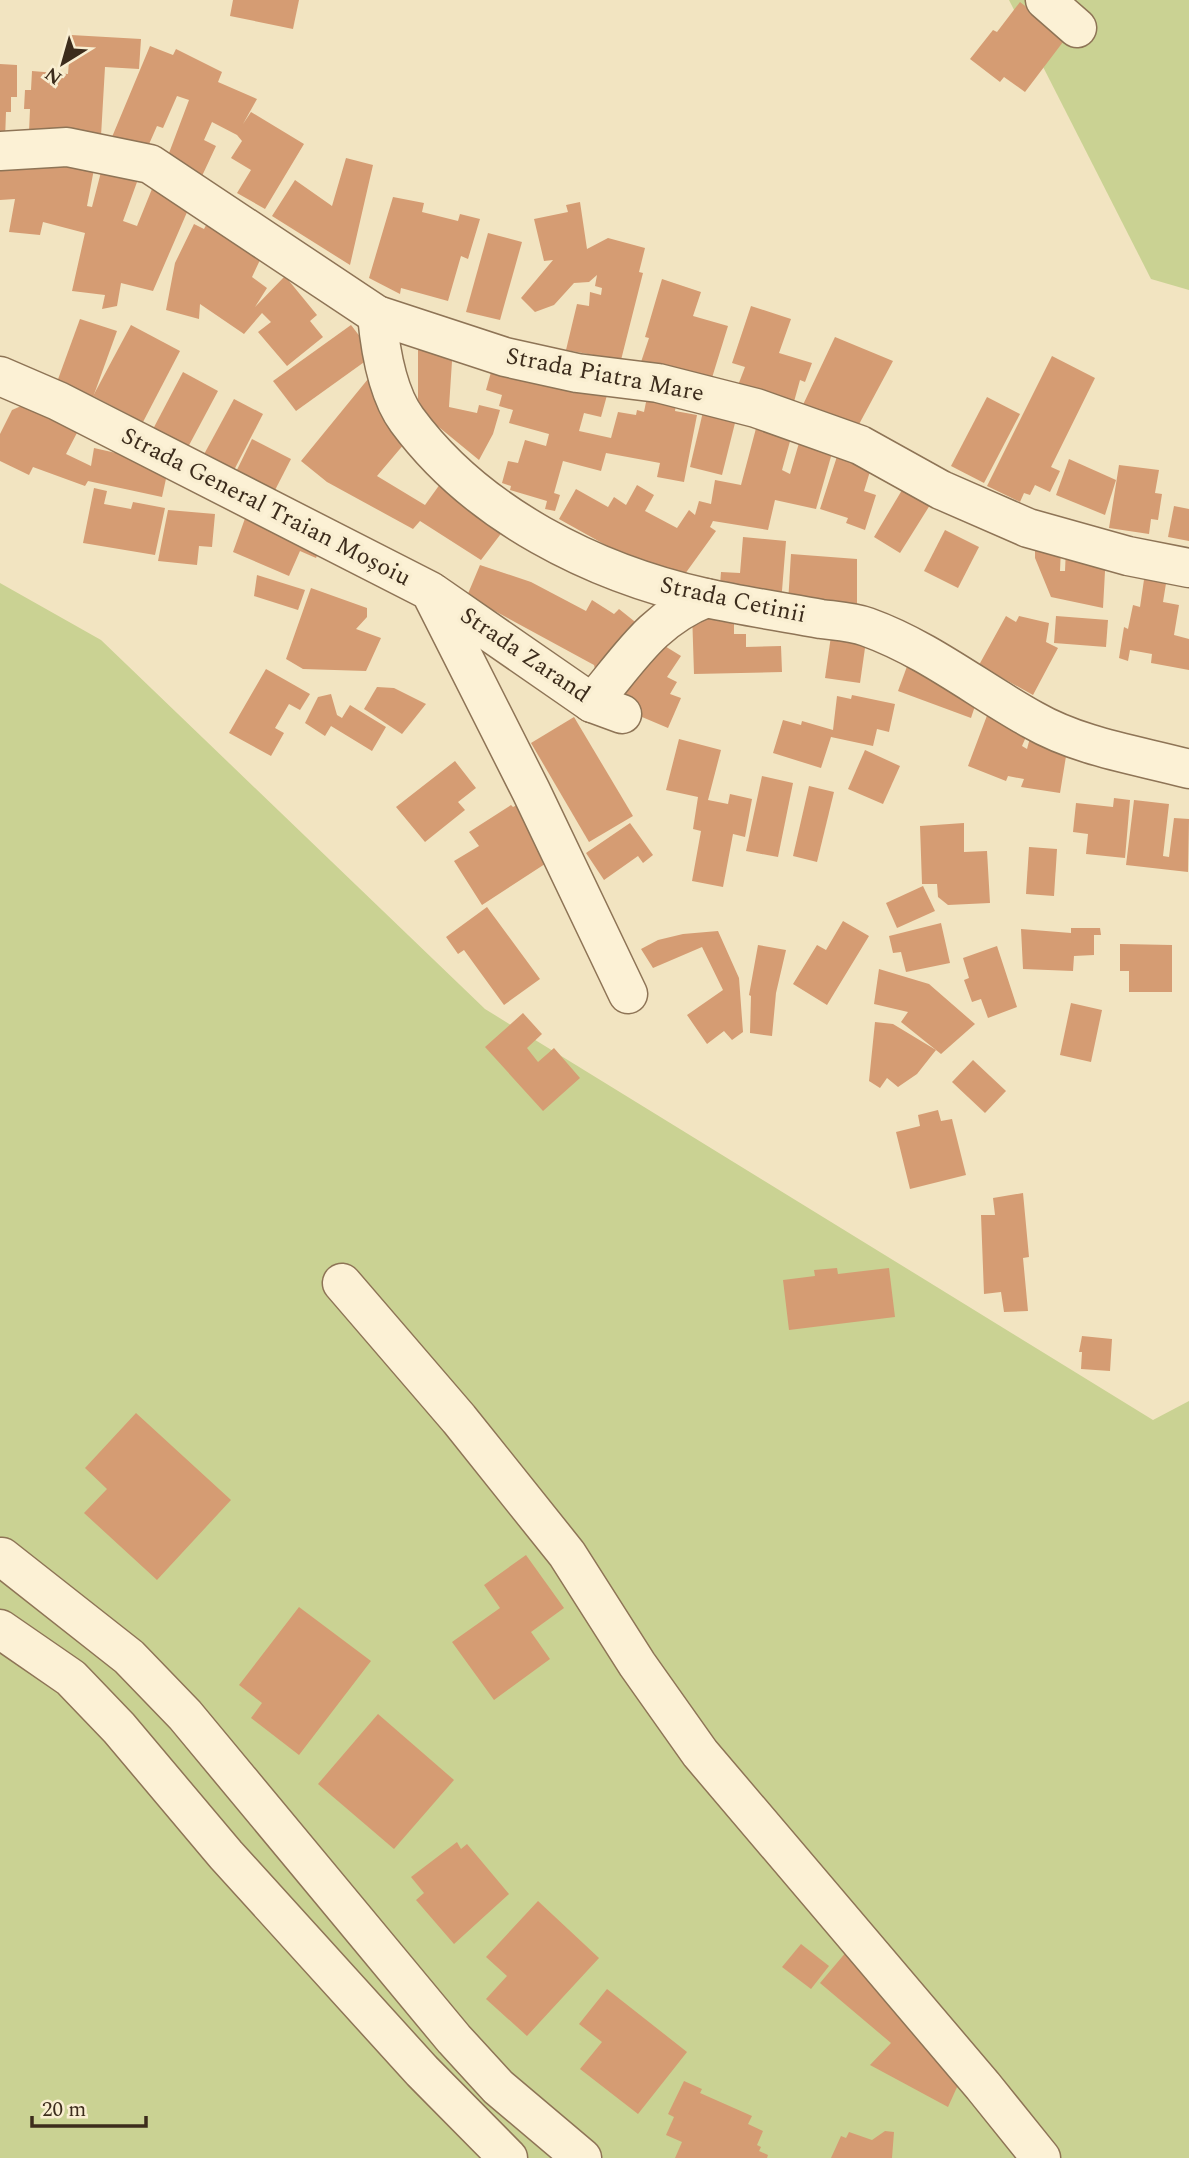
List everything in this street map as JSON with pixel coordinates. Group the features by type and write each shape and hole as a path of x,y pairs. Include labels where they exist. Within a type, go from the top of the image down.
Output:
{"street":[{"path":"1045,0 1077,28"},
{"name":"Strada Piatra Mare","path":"0,151 67,147 150,164 377,315 505,357 577,373 658,383 756,408 860,445 941,490 1028,528 1128,556 1189,568"},
{"name":"Strada Cetinii","path":"377,315 381,358 406,419 456,473 512,518 585,559 643,581 706,598 866,627 960,673 1034,721 1067,737 1189,769"},
{"name":"Strada General Traian Moșoiu","path":"0,376 58,401 430,591 531,791 628,993"},
{"name":"Strada Zarand","path":"430,591 607,709 663,620 681,608 706,598"},
{"path":"342,1283 459,1419 567,1554 637,1664 700,1754 1041,2158"},
{"path":"2,1557 130,1657 185,1715 454,2039 498,2087 582,2158"},
{"path":"0,1629 71,1678 120,1728 235,1865 422,2071 508,2158"}],"green space":[{"path":"1009,0 1189,0 1189,290 1151,279"},
{"path":"0,583 101,640 485,1009 1153,1420 1189,1401 1189,2158 0,2158"}],"building":[{"path":"233,0 299,0 293,29 230,16"},
{"path":"1020,2 1066,38 1025,92 1004,77 1000,82 970,59 993,30 997,32"},
{"path":"71,35 141,39 139,69 105,67 101,136 29,132 30,109 24,109 25,90 31,90 32,71 68,74"},
{"path":"150,46 173,55 176,49 222,72 218,82 257,99 243,124 251,112 304,144 265,209 237,193 251,170 231,158 242,141 237,135 212,122 204,140 216,146 202,176 166,161 189,100 177,96 163,128 157,126 146,151 112,137"},
{"path":"0,64 17,65 17,97 11,97 11,112 6,112 5,140 0,139"},
{"path":"346,158 373,165 350,265 272,216 295,180 332,206"},
{"path":"55,162 94,169 87,206 92,207 101,172 137,182 123,221 137,226 156,179 194,196 153,291 121,283 117,306 102,309 105,295 72,291 85,233 43,222 40,235 9,232 15,199 0,200 0,164"},
{"path":"393,197 424,203 422,212 458,221 460,214 480,219 468,259 461,256 448,301 401,288 400,294 369,278"},
{"path":"580,202 587,249 608,238 645,248 639,272 643,273 621,360 566,350 577,304 589,306 590,292 601,295 602,288 595,286 597,275 589,282 574,283 554,305 535,312 521,298 553,260 544,261 534,219 568,212 566,205"},
{"path":"211,216 267,245 252,277 267,288 255,307 285,276 317,315 310,321 323,337 287,366 258,332 271,322 262,313 244,334 200,304 199,319 166,310 175,263 194,224 204,229"},
{"path":"488,233 522,242 500,320 466,312"},
{"path":"662,279 701,292 693,316 728,326 711,381 641,362 649,338 645,337"},
{"path":"751,306 791,319 779,353 812,363 805,382 800,380 792,409 737,388 745,367 732,363"},
{"path":"80,319 117,331 92,400 57,382"},
{"path":"131,325 180,351 143,422 93,396"},
{"path":"351,325 374,355 296,411 273,381"},
{"path":"835,337 893,361 857,428 801,409"},
{"path":"418,345 453,346 449,407 477,413 479,405 500,410 493,434 479,460 429,419 418,405"},
{"path":"1052,356 1095,378 1051,467 1060,471 1050,492 1035,485 1030,495 1024,493 1020,502 987,486"},
{"path":"495,358 609,388 601,417 584,413 579,431 611,438 618,412 636,415 637,410 644,412 648,392 677,398 675,411 697,415 684,482 657,477 660,463 606,453 601,471 563,461 554,493 560,495 555,511 545,509 547,501 510,490 511,486 502,483 508,461 518,463 525,440 546,446 549,434 509,423 513,410 499,406 502,395 486,390"},
{"path":"183,372 218,391 187,449 152,431"},
{"path":"368,379 391,398 410,437 377,476 425,505 448,473 512,519 481,560 420,521 413,529 327,482 301,461"},
{"path":"987,397 1020,414 984,483 951,466"},
{"path":"234,399 263,414 232,474 202,458"},
{"path":"706,399 739,407 722,475 690,467"},
{"path":"28,403 80,427 66,454 91,466 94,448 169,465 162,497 88,481 85,486 33,467 29,475 0,461 0,434 12,410"},
{"path":"759,417 794,427 782,470 790,474 803,429 836,439 816,509 775,500 768,530 713,521 710,527 716,531 677,585 559,519 576,489 608,507 614,497 626,505 637,485 654,495 645,511 677,528 689,510 695,515 699,501 711,504 715,480 741,485"},
{"path":"252,439 291,459 272,496 234,476"},
{"path":"841,444 875,455 864,491 876,495 865,530 846,523 848,518 820,509"},
{"path":"1069,459 1116,480 1105,515 1056,495"},
{"path":"1119,465 1159,470 1155,493 1162,494 1158,520 1151,519 1149,534 1109,528"},
{"path":"908,480 935,497 900,553 874,537"},
{"path":"94,488 107,491 104,504 131,509 133,502 165,508 155,555 83,543"},
{"path":"1174,506 1189,509 1189,541 1168,537"},
{"path":"168,510 215,514 212,547 199,546 197,565 158,561"},
{"path":"248,510 322,544 316,558 300,551 289,576 233,552"},
{"path":"945,530 979,547 958,588 924,571"},
{"path":"743,537 786,541 781,603 719,597 721,572 740,573"},
{"path":"1035,546 1061,548 1060,571 1065,571 1066,548 1106,553 1103,608 1051,597 1035,558"},
{"path":"791,554 857,559 857,608 788,603"},
{"path":"480,565 531,582 586,611 592,600 614,614 619,609 639,625 596,673 594,665 467,596"},
{"path":"1146,566 1168,571 1163,602 1179,605 1174,635 1189,639 1189,670 1151,663 1152,654 1130,650 1128,661 1119,658 1124,627 1128,629 1133,605 1140,607"},
{"path":"257,575 305,590 298,610 254,596"},
{"path":"311,588 367,608 367,617 356,629 381,638 366,671 303,669 286,659"},
{"path":"734,610 734,634 746,634 746,647 781,646 782,672 694,674 692,612"},
{"path":"1006,616 1016,622 1019,616 1049,623 1046,642 1058,648 1033,695 979,665"},
{"path":"1056,616 1108,620 1106,647 1054,643"},
{"path":"832,629 867,634 860,683 825,678"},
{"path":"655,640 681,656 667,677 677,682 670,694 681,698 668,728 616,706"},
{"path":"909,661 981,688 971,718 898,691"},
{"path":"266,669 310,694 300,710 289,704 275,728 284,733 271,756 229,733"},
{"path":"377,687 394,688 426,704 402,734 364,709"},
{"path":"331,694 337,715 342,718 350,705 386,727 372,751 331,726 325,736 305,723 318,697"},
{"path":"852,695 895,704 889,732 877,729 873,746 831,737 821,768 773,753 783,720 801,725 802,721 833,730 837,696 851,699"},
{"path":"991,705 1032,723 1022,746 1027,749 1030,738 1068,744 1060,793 1021,787 1024,779 1008,776 1006,781 968,766"},
{"path":"574,717 633,816 589,842 531,743"},
{"path":"679,739 721,750 708,800 728,804 730,794 752,799 745,837 733,834 723,887 692,881 701,831 693,829 698,797 666,790"},
{"path":"865,750 900,766 883,804 848,789"},
{"path":"455,761 476,788 458,802 465,810 425,842 396,807"},
{"path":"762,776 793,783 778,857 746,851"},
{"path":"809,786 834,792 817,862 793,856"},
{"path":"1114,798 1130,800 1125,858 1086,854 1088,834 1073,832 1076,803 1113,807"},
{"path":"1134,800 1169,804 1163,856 1169,857 1174,818 1189,819 1188,872 1126,865"},
{"path":"525,801 539,825 529,832 548,862 482,905 454,861 479,846 469,832 511,805 513,807"},
{"path":"630,823 653,855 643,863 638,856 604,880 586,853"},
{"path":"964,823 964,852 987,851 990,903 948,905 938,897 937,884 922,884 920,826"},
{"path":"1029,847 1057,849 1054,896 1026,894"},
{"path":"923,886 935,911 897,928 886,903"},
{"path":"487,907 540,979 504,1005 464,950 458,954 446,937"},
{"path":"843,921 869,936 827,1005 793,984 817,945 826,950"},
{"path":"941,923 950,963 906,972 901,952 893,953 889,936"},
{"path":"1071,928 1100,928 1101,935 1094,935 1094,955 1074,956 1073,971 1023,969 1021,929 1071,933"},
{"path":"718,931 739,978 743,1032 732,1040 724,1031 707,1044 687,1015 723,990 702,947 653,968 641,949 658,940 683,934"},
{"path":"1120,944 1172,945 1172,992 1129,992 1129,971 1120,971"},
{"path":"758,945 786,950 776,993 772,1036 750,1033 749,995"},
{"path":"997,946 1017,1007 988,1018 981,999 972,1002 964,980 969,978 963,958"},
{"path":"879,969 929,984 975,1024 941,1054 901,1022 908,1012 874,1004"},
{"path":"1071,1003 1102,1010 1091,1062 1060,1055"},
{"path":"523,1013 542,1034 527,1048 538,1062 554,1048 580,1078 543,1111 485,1047"},
{"path":"875,1022 893,1024 936,1050 917,1074 898,1087 887,1078 880,1088 869,1081"},
{"path":"973,1060 1006,1091 985,1113 952,1082"},
{"path":"938,1110 941,1121 952,1119 966,1175 910,1189 896,1132 920,1126 918,1115"},
{"path":"1023,1193 1029,1257 1023,1258 1028,1311 1004,1312 1001,1292 984,1294 981,1215 995,1215 993,1198"},
{"path":"837,1268 838,1274 889,1268 895,1317 789,1330 783,1280 815,1276 814,1270"},
{"path":"1082,1336 1112,1339 1110,1371 1081,1369 1082,1352 1079,1352"},
{"path":"136,1413 231,1500 157,1580 84,1513 107,1489 85,1468"},
{"path":"526,1555 564,1608 531,1632 550,1659 494,1700 452,1642 500,1608 484,1585"},
{"path":"299,1607 371,1661 299,1755 251,1718 262,1703 239,1685"},
{"path":"378,1714 454,1780 394,1849 318,1784"},
{"path":"457,1842 461,1849 467,1844 509,1894 454,1944 416,1900 424,1893 411,1877"},
{"path":"538,1901 599,1958 527,2036 486,1999 507,1976 486,1957"},
{"path":"801,1944 829,1966 811,1989 782,1967"},
{"path":"847,1951 963,2074 948,2107 870,2065 891,2043 820,1983"},
{"path":"607,1989 687,2052 638,2114 580,2069 602,2042 579,2024"},
{"path":"684,2081 702,2089 700,2093 752,2116 748,2124 763,2131 757,2145 761,2147 759,2151 768,2155 767,2158 675,2158 682,2142 666,2135 674,2117 668,2114"},
{"path":"885,2131 894,2132 892,2158 831,2158 841,2136 846,2138 849,2132 872,2140"}]}
